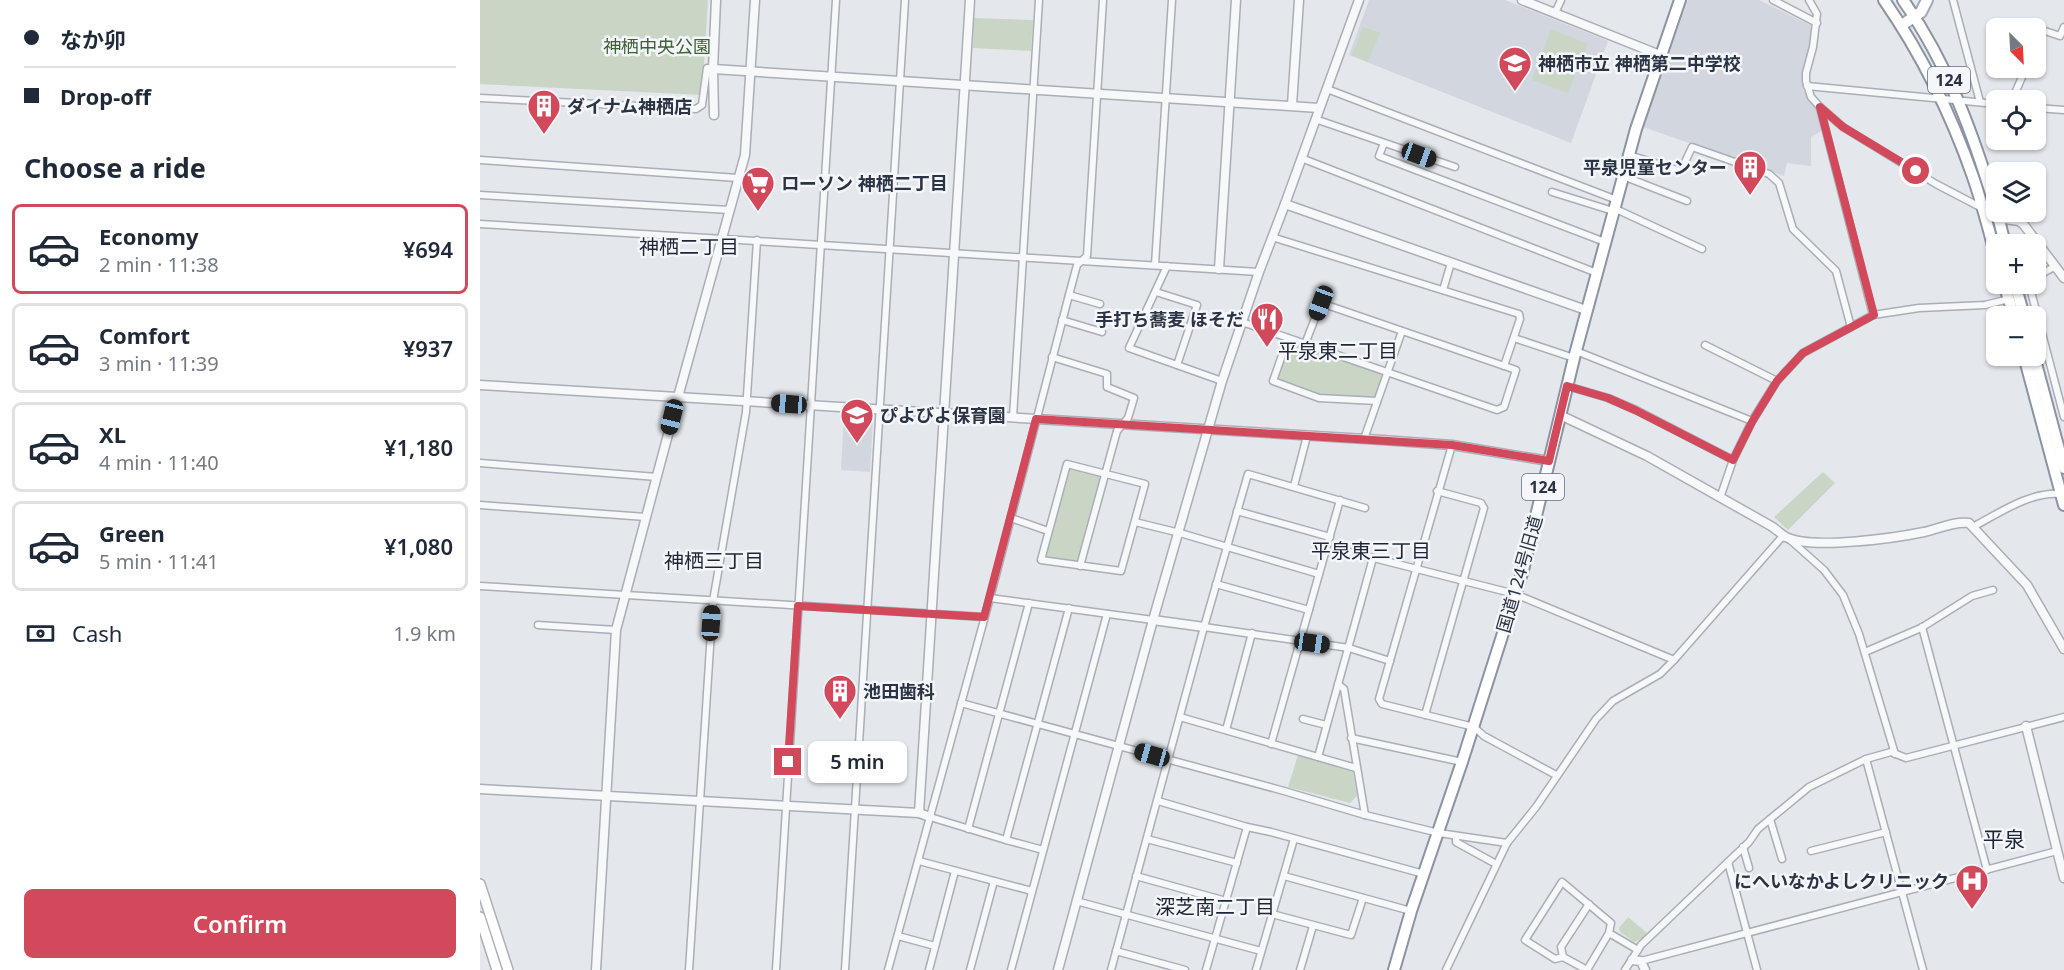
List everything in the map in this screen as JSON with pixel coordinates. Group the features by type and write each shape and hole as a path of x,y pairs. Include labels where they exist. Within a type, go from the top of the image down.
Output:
{"main road":[{"name":"国道124号旧道","path":"1394,970 1411,911 1474,727 1523,570 1586,310 1613,211 1636,129 1680,0"},
{"name":"124","path":"1884,0 1902,25 1942,99 1974,178 1989,234"},
{"name":"124","path":"1903,0 1932,46 1959,101 1986,177"},
{"path":"1915,17 1919,0"},
{"path":"1902,25 1923,10 1928,0"},
{"path":"2007,294 2011,306"},
{"path":"2027,366 2063,498"},
{"path":"2037,366 2064,468"},
{"path":"480,884 508,970"},
{"path":"480,917 497,970"}],"street":[{"path":"714,115 713,69 717,0"},
{"path":"596,970 616,630 745,155 755,0"},
{"path":"776,970 836,0"},
{"path":"844,970 905,0"},
{"path":"919,813 970,0"},
{"path":"1012,417 1040,0"},
{"path":"888,970 990,598 1077,265 1087,256 1103,0"},
{"path":"1155,265 1172,0"},
{"path":"1219,269 1236,0"},
{"path":"1292,105 1299,0"},
{"path":"1058,970 1153,620 1180,533 1222,381 1259,272 1286,204 1359,0"},
{"path":"1522,0 1660,55"},
{"path":"1556,13 1561,0"},
{"path":"1773,0 1817,23"},
{"path":"1809,0 1817,14 1806,73 1811,97 1843,127 1936,184 1986,209"},
{"path":"1953,0 1980,102"},
{"path":"2046,31 2060,36 2064,27"},
{"path":"480,98 696,109 702,105 707,68 1319,108"},
{"path":"1808,86 1986,103"},
{"path":"1327,89 1617,200"},
{"path":"1820,107 1874,315"},
{"path":"2046,109 2064,110"},
{"path":"1315,119 1455,167"},
{"path":"1384,142 1379,156 1605,242"},
{"path":"1629,155 1681,171 1692,147 1769,174 1779,183 1793,230 1836,271 1851,327"},
{"path":"1302,158 1597,273"},
{"path":"480,160 738,178"},
{"path":"1623,177 1687,201"},
{"path":"1552,192 1613,211 1617,210 1702,249"},
{"path":"480,195 729,210"},
{"path":"1286,204 1586,310"},
{"path":"2020,222 2064,278"},
{"path":"480,224 1259,272"},
{"path":"1272,237 1519,314 1520,320 1504,366"},
{"path":"689,970 713,601 747,401 757,240"},
{"path":"1443,290 1451,262"},
{"path":"1167,266 1129,348 1222,381"},
{"path":"2046,272 2054,267"},
{"path":"1156,292 1197,306 1177,365"},
{"path":"2024,294 2052,371 2064,417"},
{"path":"1069,295 1100,304"},
{"path":"1720,498 1733,460 1752,422 1777,381 1803,353 1874,315 1919,308 1985,305 2009,299"},
{"path":"1242,322 1388,373 1497,410 1504,407 1516,370 1321,303 1305,344"},
{"path":"1062,320 1102,332"},
{"path":"1364,439 1402,331"},
{"path":"1288,338 1273,381 1319,398 1377,401"},
{"path":"1514,338 1575,354 1752,422"},
{"path":"1705,345 1777,381"},
{"path":"1052,357 1107,374 1107,387 1134,398 1128,418 1117,431 1080,566"},
{"path":"2039,374 2052,371"},
{"path":"480,385 1452,445 1549,461"},
{"path":"1567,386 1608,398 1635,410 1733,460"},
{"path":"1560,415 1647,456 1771,526 1788,538 1832,579 1842,595 1865,652 1896,754"},
{"path":"1294,486 1307,436"},
{"path":"1452,445 1379,699 1382,704 1474,727 1484,736 1556,775"},
{"path":"480,463 657,477"},
{"path":"1067,464 1106,473 1144,484 1121,571 1041,560 1067,464"},
{"path":"1111,970 1248,474 1365,508"},
{"path":"1425,715 1484,508 1481,503 1437,491"},
{"path":"1973,527 2008,508 2033,498 2051,493 2063,498"},
{"path":"1271,744 1340,500"},
{"path":"480,505 646,517"},
{"path":"1237,511 1329,537"},
{"path":"1011,518 1048,531"},
{"path":"1135,522 1319,574"},
{"path":"1446,970 1507,843 1536,807 1596,719 1613,701 1660,674 1782,537 1854,542 1911,535 1961,522 1969,523 2027,585 2064,649"},
{"path":"1350,552 1515,594 1674,660"},
{"path":"1318,756 1373,558"},
{"path":"1216,584 1309,610"},
{"path":"480,586 984,617"},
{"path":"1865,652 1922,627 1972,596 1993,590"},
{"path":"990,598 1349,648 1390,661"},
{"path":"968,829 1029,603"},
{"path":"1006,840 1069,608"},
{"path":"1011,970 1107,614"},
{"path":"538,625 616,630"},
{"path":"1922,627 1987,870"},
{"path":"1226,730 1252,633"},
{"path":"1338,684 1344,689 1365,815"},
{"path":"961,703 1365,815 1439,833 1507,843"},
{"path":"1180,717 1356,768"},
{"path":"1641,965 1638,950 1641,945 1728,862 1758,829 1809,787 1866,759 1892,752 1906,758 2064,717"},
{"path":"1303,719 1326,725"},
{"path":"2026,726 2064,878"},
{"path":"1351,738 1462,762"},
{"path":"1866,759 1923,970"},
{"path":"480,789 919,813 1043,850"},
{"path":"1158,801 1424,874"},
{"path":"1770,819 1782,859"},
{"path":"1206,970 1247,827"},
{"path":"1811,851 1886,832"},
{"path":"1456,836 1456,842 1496,864"},
{"path":"1147,839 1237,863"},
{"path":"1256,970 1294,839"},
{"path":"1743,847 1749,868"},
{"path":"1625,970 1748,934 2056,851"},
{"path":"919,861 1032,891"},
{"path":"1728,862 1757,970"},
{"path":"929,970 955,871"},
{"path":"1136,876 1226,901"},
{"path":"1284,876 1411,911"},
{"path":"970,970 994,881"},
{"path":"1562,882 1588,904 1611,923 1610,933 1587,970 1563,957 1555,959 1525,940 1562,882"},
{"path":"1272,914 1351,935 1363,898"},
{"path":"1077,901 1261,951"},
{"path":"1563,957 1561,946 1588,904"},
{"path":"1300,970 1312,926"},
{"path":"1610,933 1638,950"},
{"path":"898,936 935,946"},
{"path":"1116,951 1185,970"}],"shaded area":[{"name":"神栖市立 神栖第二中学校","path":"1369,0 1505,0 1608,41 1571,143 1349,55"},
{"path":"1688,0 1759,0 1814,27 1803,89 1818,108 1823,130 1811,137 1811,166 1787,163 1784,176 1643,127"},
{"name":"ぴよびよ保育園","path":"844,416 873,418 870,472 841,470"}],"green space":[{"name":"神栖中央公園","path":"480,0 708,0 702,95 480,84"},
{"path":"974,18 1033,20 1031,51 973,48"},
{"path":"1363,27 1380,33 1368,62 1352,55"},
{"path":"1551,29 1588,44 1568,93 1532,80"},
{"path":"1295,344 1381,374 1375,397 1317,394 1280,380 1278,377 1289,346"},
{"path":"1069,467 1101,476 1078,562 1045,557"},
{"path":"1823,472 1835,483 1788,530 1774,517"},
{"path":"1298,755 1350,768 1353,772 1357,796 1350,803 1288,787"},
{"path":"1628,917 1647,933 1642,939 1634,942 1620,932 1619,928"}],"place":[{"name":"神栖市立 神栖第二中学校","path":"1515,92"},
{"name":"ダイナム神栖店","path":"544,135"},
{"name":"平泉児童センター","path":"1750,196"},
{"name":"ローソン 神栖二丁目","path":"758,212"},
{"name":"手打ち蕎麦 ほそだ","path":"1267,348"},
{"name":"ぴよびよ保育園","path":"857,444"},
{"name":"池田歯科","path":"840,720"},
{"name":"にへいなかよしクリニック","path":"1972,910"}],"district":[{"name":"神栖二丁目","path":"689,246"},
{"name":"平泉東二丁目","path":"1338,350"},
{"name":"平泉東三丁目","path":"1371,550"},
{"name":"神栖三丁目","path":"714,560"},
{"name":"平泉","path":"2004,839"},
{"name":"深芝南二丁目","path":"1215,906"}],"route":[{"path":"788,762 798,606 984,617 1036,419 1452,445 1549,461 1567,386 1608,398 1635,410 1733,460 1752,422 1777,381 1803,353 1874,315 1820,107 1843,127 1916,171"}]}
